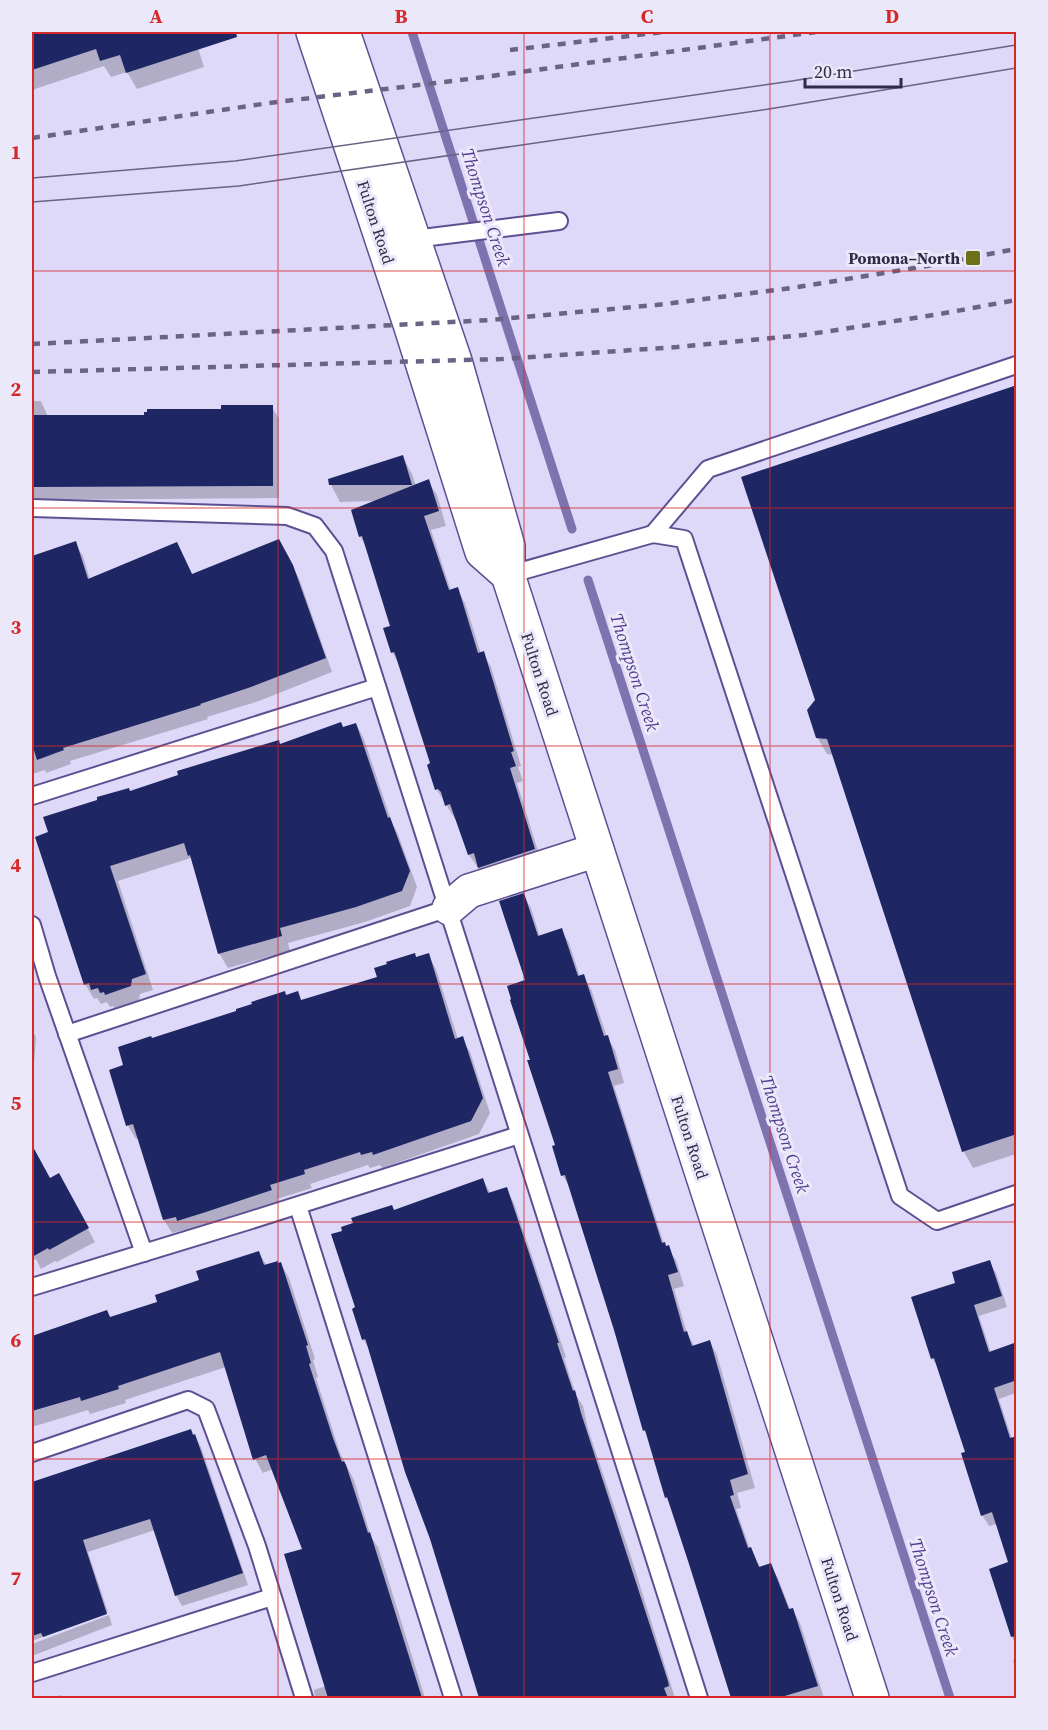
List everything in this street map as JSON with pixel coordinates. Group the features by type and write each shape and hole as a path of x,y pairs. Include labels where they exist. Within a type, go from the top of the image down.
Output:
{"street":[{"name":"Fulton Road","path":"313,32 416,342 482,552 508,575"},
{"name":"Fulton Road","path":"343,32 362,92 426,238 455,361 508,546 508,575 872,1698"},
{"path":"449,908 469,891 597,850"}],"lane":[{"path":"426,238 559,221"},
{"path":"653,534 708,470 1017,365"},
{"path":"32,508 287,516 315,526 334,551 699,1698"},
{"path":"508,575 653,534 684,539 900,1196 937,1221 1017,1194"},
{"path":"32,796 377,687"},
{"path":"67,1034 449,908"},
{"path":"32,926 39,976 67,1034 144,1253"},
{"path":"32,1287 298,1206 519,1135"},
{"path":"298,1206 453,1698"},
{"path":"32,1453 188,1400 206,1409 257,1546 304,1698"},
{"path":"32,1673 272,1597"}],"building":[{"path":"32,32 236,32 237,37 126,73 120,55 100,61 96,49 32,70"},
{"path":"1017,385 1017,1134 962,1152 827,739 816,738 807,710 815,700 741,477"},
{"path":"221,405 273,405 273,486 32,487 32,415 144,415 147,409 221,409"},
{"path":"403,455 412,485 329,485 328,479"},
{"path":"429,479 439,511 424,516 449,590 458,587 478,653 484,651 514,751 511,752 516,766 510,768 535,849 478,868 474,853 468,855 450,804 445,806 441,792 438,789 435,790 427,765 430,763 395,654 391,653 383,628 390,626 362,536 359,537 351,510"},
{"path":"279,539 293,565 326,658 201,705 63,748 64,750 37,760 32,744 32,556 76,541 88,579 177,542 192,574"},
{"path":"341,722 343,727 356,723 388,818 390,817 410,871 402,891 356,907 280,928 282,936 218,954 190,855 188,856 184,843 110,866 146,974 132,979 131,986 105,995 104,992 100,993 98,988 91,990 89,983 84,985 35,837 48,832 43,817 97,800 97,797 129,788 130,791 178,775 177,771 279,740 280,744"},
{"path":"524,893 538,936 562,928 578,976 584,974 604,1036 608,1035 618,1069 608,1072 662,1243 669,1245 678,1272 668,1275 684,1332 687,1331 692,1346 710,1340 748,1474 730,1480 734,1495 730,1496 748,1548 751,1547 759,1567 771,1563 789,1609 793,1608 818,1686 778,1698 731,1698 645,1430 643,1431 565,1175 561,1176 552,1146 555,1145 510,1000 507,986 525,980 499,901"},
{"path":"415,953 416,957 429,953 455,1039 463,1036 483,1098 471,1121 373,1155 372,1152 361,1155 360,1152 304,1170 305,1174 270,1185 272,1190 206,1212 177,1221 176,1217 163,1220 133,1124 126,1126 109,1070 123,1065 118,1047 236,1011 236,1009 252,1004 251,1002 285,991 286,995 298,991 301,1000 377,977 374,968"},
{"path":"32,1145 50,1178 59,1173 89,1228 32,1257"},
{"path":"483,1178 488,1193 507,1187 668,1681 669,1686 664,1688 668,1698 479,1698 430,1539 405,1472 366,1341 362,1340 352,1309 355,1307 331,1234 342,1231 341,1227 353,1223 351,1218 392,1205 394,1210"},
{"path":"259,1251 264,1265 281,1262 308,1345 306,1346 311,1363 309,1364 333,1438 342,1462 344,1461 346,1465 368,1533 370,1532 422,1698 328,1698 284,1554 302,1549 266,1455 253,1460 220,1352 118,1386 119,1389 81,1401 80,1397 32,1411 32,1336 107,1310 110,1317 157,1302 155,1295 199,1280 196,1271"},
{"path":"990,1260 1002,1296 974,1305 989,1352 1017,1342 1017,1380 994,1388 1010,1438 1017,1436 1017,1636 1011,1637 989,1569 1008,1562 992,1512 981,1516 961,1453 965,1452 911,1297 955,1283 952,1272"},
{"path":"191,1429 193,1435 195,1434 243,1573 175,1596 150,1519 83,1540 107,1614 43,1637 41,1633 32,1636 32,1482"}],"waterway":[{"name":"Thompson Creek","path":"412,32 572,529"},
{"name":"Thompson Creek","path":"588,580 950,1698"}],"tram line":[{"path":"32,178 235,161 792,81 1016,45"},
{"path":"32,202 239,186 769,109 1016,68"}],"railway":[{"path":"510,50 663,32"},
{"path":"32,138 269,103 469,79 816,32"},
{"path":"32,344 490,320 656,305 792,288 1016,249"},
{"path":"32,372 502,359 677,347 804,335 1016,300"}],"place":[{"name":"Pomona–North","path":"973,258"}]}
